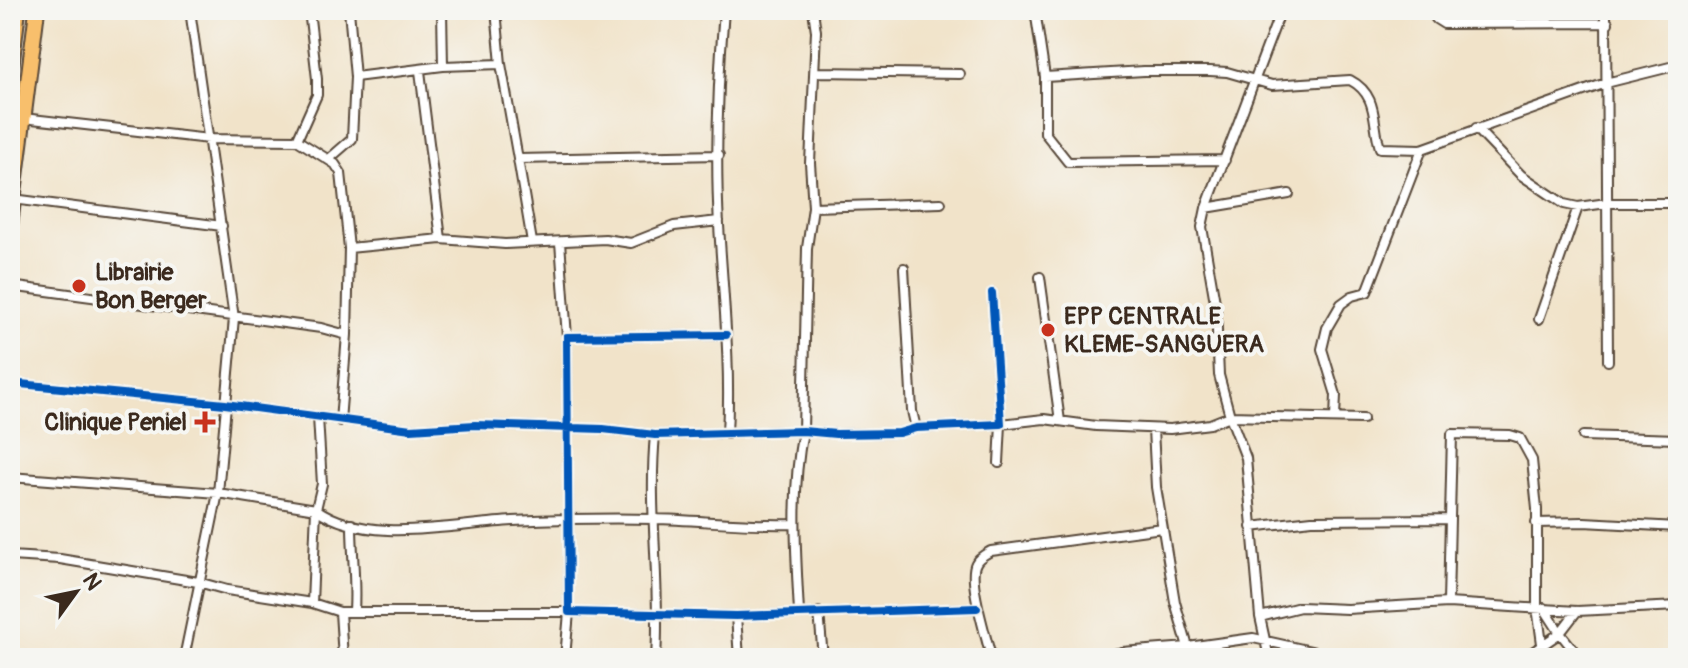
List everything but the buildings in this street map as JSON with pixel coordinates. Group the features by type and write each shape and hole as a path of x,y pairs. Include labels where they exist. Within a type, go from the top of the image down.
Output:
{"highway":[{"path":"10,225 37,10"},
{"path":"10,76 15,16"}],"street":[{"path":"184,658 218,493 234,318 190,10"},
{"path":"297,140 317,95 309,10"},
{"path":"329,159 352,139 355,77 349,10"},
{"path":"442,10 443,66"},
{"path":"496,10 501,64 532,242"},
{"path":"724,10 719,63 719,221 729,399 727,434"},
{"path":"799,613 795,524 798,451 803,431 807,248 813,207 810,163 816,31 813,10"},
{"path":"1035,10 1045,77 1045,133 1068,162 1225,160"},
{"path":"1269,658 1260,617 1246,458 1219,375 1218,323 1202,227 1206,208 1281,10"},
{"path":"1434,10 1436,19 1444,24 1608,23"},
{"path":"1606,10 1608,361"},
{"path":"355,77 443,66 501,64"},
{"path":"1045,77 1210,71 1254,78 1272,85 1350,80 1367,93 1377,120 1380,148 1422,149 1606,83 1678,65"},
{"path":"420,71 441,239"},
{"path":"816,72 960,74"},
{"path":"22,118 209,139 297,140 329,159 341,173 349,248 347,335 340,421"},
{"path":"1476,128 1521,175 1564,204 1578,207 1607,203 1678,203"},
{"path":"1335,418 1336,395 1322,349 1327,328 1341,304 1352,296 1367,292 1422,149"},
{"path":"518,159 719,155"},
{"path":"1206,208 1289,194"},
{"path":"13,199 222,226"},
{"path":"813,207 941,203"},
{"path":"1539,319 1578,207"},
{"path":"349,248 441,239 505,244 605,239 631,243 674,226 719,221"},
{"path":"560,242 567,337 570,520 565,658"},
{"path":"904,268 912,411 916,428"},
{"path":"1040,277 1060,421"},
{"path":"10,286 321,328 347,335"},
{"path":"992,293 1001,424 999,463"},
{"path":"567,337 726,335"},
{"path":"10,383 225,404 411,429 475,425 603,429 655,435 803,431 836,434 899,433 916,428 1044,419 1153,429 1210,424 1230,416 1363,419"},
{"path":"312,603 316,509 322,484 318,417"},
{"path":"1153,429 1162,528 1175,602 1188,647"},
{"path":"1448,603 1452,434 1510,435 1520,438 1532,460 1542,644"},
{"path":"655,435 653,519 659,616 656,658"},
{"path":"1583,436 1678,439"},
{"path":"10,477 218,493 316,509 324,515 352,524 389,530 570,520 653,519 795,524"},
{"path":"1251,527 1312,520 1449,519"},
{"path":"1536,523 1678,527"},
{"path":"352,524 356,581 354,611"},
{"path":"991,658 977,608 974,567 979,558 991,551 1162,528"},
{"path":"10,556 60,559 198,582 227,590 312,603 340,612 736,616 977,608"},
{"path":"1260,617 1300,607 1347,609 1448,603 1577,611 1678,606"},
{"path":"1540,607 1580,658"},
{"path":"1524,658 1560,633 1577,611"},
{"path":"340,612 343,658"},
{"path":"819,612 823,658"},
{"path":"736,616 739,658"},
{"path":"1100,658 1122,652 1253,638 1343,658"},
{"path":"99,657 105,658"}],"cycle path":[{"path":"10,383 225,404 411,429 475,425 603,429 655,435 803,431 836,434 899,433 916,428 1001,424 992,293"},
{"path":"726,335 567,337 569,612 736,616 977,608"}],"place":[{"name":"Librairie Bon Berger","path":"79,286"},
{"name":"EPP CENTRALE KLEME-SANGUERA","path":"1048,330"},
{"name":"Clinique Peniel","path":"205,422"}]}
